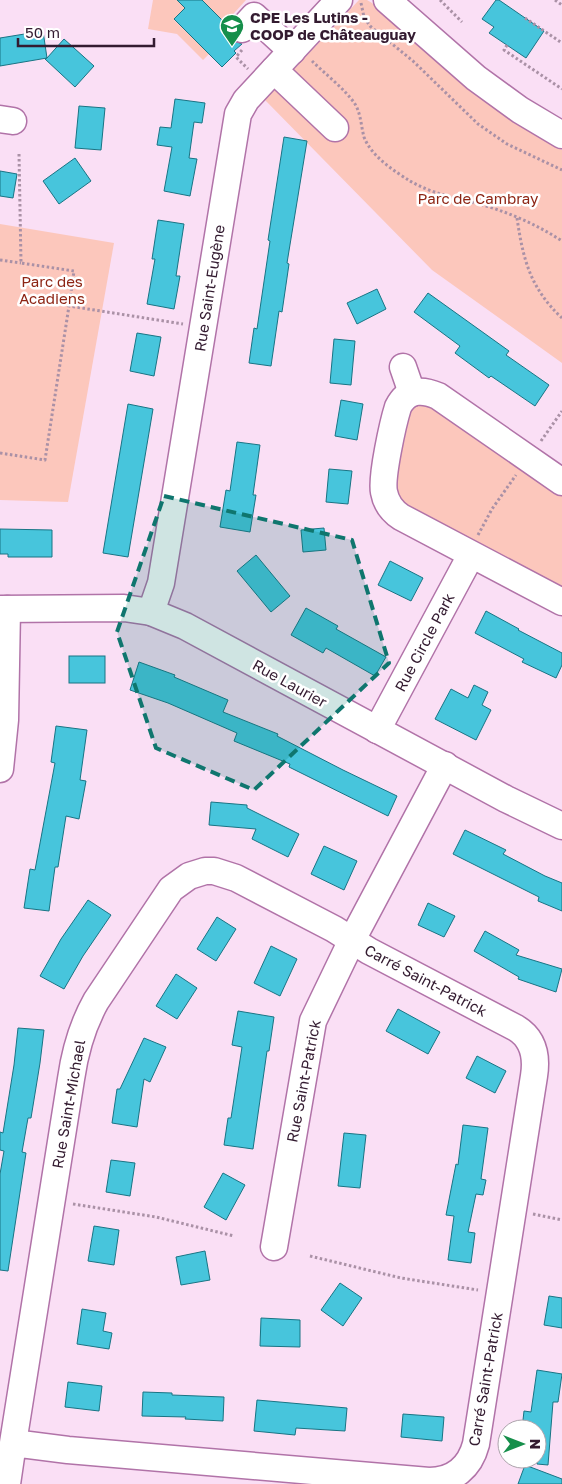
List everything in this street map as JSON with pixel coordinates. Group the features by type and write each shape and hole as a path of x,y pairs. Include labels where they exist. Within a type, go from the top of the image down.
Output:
{"street":[{"name":"Rue Saint-Eugène","path":"151,612 161,583 236,120 246,100 339,0"},
{"path":"387,0 468,72 520,110 562,136"},
{"path":"244,37 254,16 281,62 335,128"},
{"path":"403,367 412,392"},
{"path":"562,482 535,451 438,396 424,392 412,392 402,400 396,415 383,484 386,498 392,510 401,517 471,555 562,602"},
{"name":"Rue Circle Park","path":"377,730 471,555"},
{"name":"Rue Laurier","path":"4,609 124,608 151,612 185,626 506,799 562,826"},
{"path":"0,769 5,720 4,609"},
{"name":"Rue Saint-Patrick","path":"274,1247 313,1021 352,940 445,765"},
{"name":"Rue Saint-Michael","path":"7,1484 77,1044 96,1001 171,889 180,881 196,873 214,871 224,874 334,929 352,940"},
{"name":"Carré Saint-Patrick","path":"13,1443 68,1450 429,1481 445,1480 454,1477 466,1465 476,1444 534,1076 534,1050 522,1031 369,951 352,940"}],"path":[{"path":"361,0 364,17 370,26 413,61 478,124 507,144 562,170"},
{"path":"440,0 462,22"},
{"path":"555,0 562,4"},
{"path":"525,18 562,43"},
{"path":"244,37 235,56 281,62 353,101 359,112 364,136 368,144 373,151 397,172 421,187 457,199 488,206 517,217 543,229 562,241"},
{"path":"507,45 504,50 562,89"},
{"path":"19,154 21,263"},
{"path":"517,217 526,265 540,292 562,318"},
{"path":"0,260 74,272 45,460 0,453"},
{"path":"69,306 190,325"},
{"path":"471,555 480,531 492,509 562,411"},
{"path":"64,1203 156,1218 234,1236"},
{"path":"525,1212 562,1220"},
{"path":"310,1256 401,1278 486,1291"}],"highlighted area":[{"path":"164,496 352,540 389,663 254,790 156,748 117,632"}],"green space":[{"path":"153,0 180,0 185,8 174,20 209,54 203,60 177,34 148,29"},
{"path":"202,0 246,0 225,23"},
{"name":"Parc de Cambray","path":"359,0 367,0 372,3 469,89 518,123 562,150 562,363 432,270 265,100"},
{"name":"Parc des Acadiens","path":"0,224 114,243 68,502 0,500"},
{"path":"419,404 430,405 562,494 562,592 403,506 393,484 405,419 412,407"}],"building":[{"path":"177,0 202,0 227,25 228,33 232,40 242,44 222,67 174,19 185,8"},
{"path":"496,0 499,0 544,31 526,58 489,33 494,27 482,19"},
{"path":"43,31 47,58 0,66 0,38"},
{"path":"64,39 94,66 75,87 45,59"},
{"path":"175,99 205,103 202,123 194,122 189,158 197,159 190,196 164,191 172,147 157,145 160,127 171,128"},
{"path":"79,106 105,108 101,150 75,148"},
{"path":"284,137 307,141 287,263 289,264 282,312 279,311 271,366 249,363 254,328 257,329 270,241 268,240"},
{"path":"75,158 91,181 59,204 43,181"},
{"path":"0,171 17,174 13,198 0,196"},
{"path":"158,220 184,224 176,276 180,276 174,309 147,304 155,259 152,259"},
{"path":"377,289 386,309 357,324 347,303"},
{"path":"428,293 509,351 506,355 549,385 535,406 491,376 489,378 455,353 460,346 414,312"},
{"path":"137,333 161,337 154,376 130,371"},
{"path":"334,339 355,341 351,385 330,383"},
{"path":"341,400 363,404 357,440 335,436"},
{"path":"128,404 153,409 128,557 103,553"},
{"path":"237,442 260,445 253,495 256,495 250,532 220,527 226,490 230,491"},
{"path":"329,469 352,471 348,504 326,502"},
{"path":"324,528 326,550 303,552 301,530"},
{"path":"0,529 52,530 52,557 8,557 8,554 0,554"},
{"path":"256,555 290,596 271,612 237,571"},
{"path":"390,561 423,578 411,601 378,585"},
{"path":"306,608 338,626 336,629 386,657 375,676 326,648 323,653 291,635"},
{"path":"486,611 562,653 562,665 556,678 522,662 524,659 475,633"},
{"path":"69,656 105,656 105,683 69,683"},
{"path":"139,662 175,675 174,677 228,700 223,712 278,734 277,736 397,796 388,816 289,767 290,764 234,741 237,733 168,703 130,690"},
{"path":"474,685 488,692 482,705 491,710 476,740 435,719 451,689 468,698"},
{"path":"56,726 87,730 80,780 86,781 79,819 66,816 58,867 55,867 49,911 24,908 30,869 35,870 55,763 51,762"},
{"path":"211,802 247,805 247,808 299,834 288,857 252,839 256,829 209,825"},
{"path":"465,830 506,850 503,854 562,883 562,911 538,901 539,897 453,854"},
{"path":"324,846 357,861 344,890 311,874"},
{"path":"88,900 111,915 83,956 64,989 40,976 61,939"},
{"path":"428,903 455,916 444,937 418,925"},
{"path":"217,917 236,929 216,961 197,949"},
{"path":"485,931 519,950 516,955 562,969 556,992 518,979 519,977 474,951"},
{"path":"271,946 297,959 280,996 254,983"},
{"path":"176,974 197,988 177,1019 156,1006"},
{"path":"398,1009 440,1032 428,1054 386,1031"},
{"path":"238,1011 274,1017 269,1051 267,1051 253,1149 224,1145 228,1118 231,1118 242,1047 232,1045"},
{"path":"18,1028 44,1030 31,1118 28,1118 22,1152 26,1153 8,1271 0,1270 0,1174 4,1151 0,1150 0,1132 3,1133"},
{"path":"144,1038 166,1047 150,1082 144,1079 137,1127 112,1123 117,1089 120,1089"},
{"path":"477,1056 506,1071 495,1093 466,1078"},
{"path":"463,1125 488,1128 481,1179 486,1180 483,1195 476,1194 468,1232 475,1233 471,1263 448,1260 454,1216 446,1215 456,1164 458,1165"},
{"path":"344,1133 366,1135 360,1188 338,1186"},
{"path":"111,1160 135,1163 130,1196 106,1192"},
{"path":"223,1173 245,1185 226,1220 204,1207"},
{"path":"94,1226 119,1230 114,1265 88,1261"},
{"path":"205,1251 210,1280 181,1285 176,1257"},
{"path":"340,1283 362,1298 343,1326 321,1310"},
{"path":"549,1296 562,1298 562,1328 544,1325"},
{"path":"82,1309 106,1313 103,1331 112,1333 109,1349 77,1344"},
{"path":"261,1318 300,1320 300,1347 260,1346"},
{"path":"537,1370 562,1374 558,1402 553,1402 548,1465 547,1419 523,1419 524,1411 531,1412"},
{"path":"68,1382 102,1386 99,1411 65,1407"},
{"path":"143,1392 224,1397 223,1421 185,1419 186,1417 142,1416"},
{"path":"257,1400 347,1408 345,1431 296,1428 295,1435 254,1431"},
{"path":"403,1414 444,1417 442,1441 401,1437"},
{"path":"524,1469 536,1469 562,1479 562,1484 518,1484"}],"place":[{"name":"CPE Les Lutins - COOP de Châteauguay","path":"232,47"}]}
